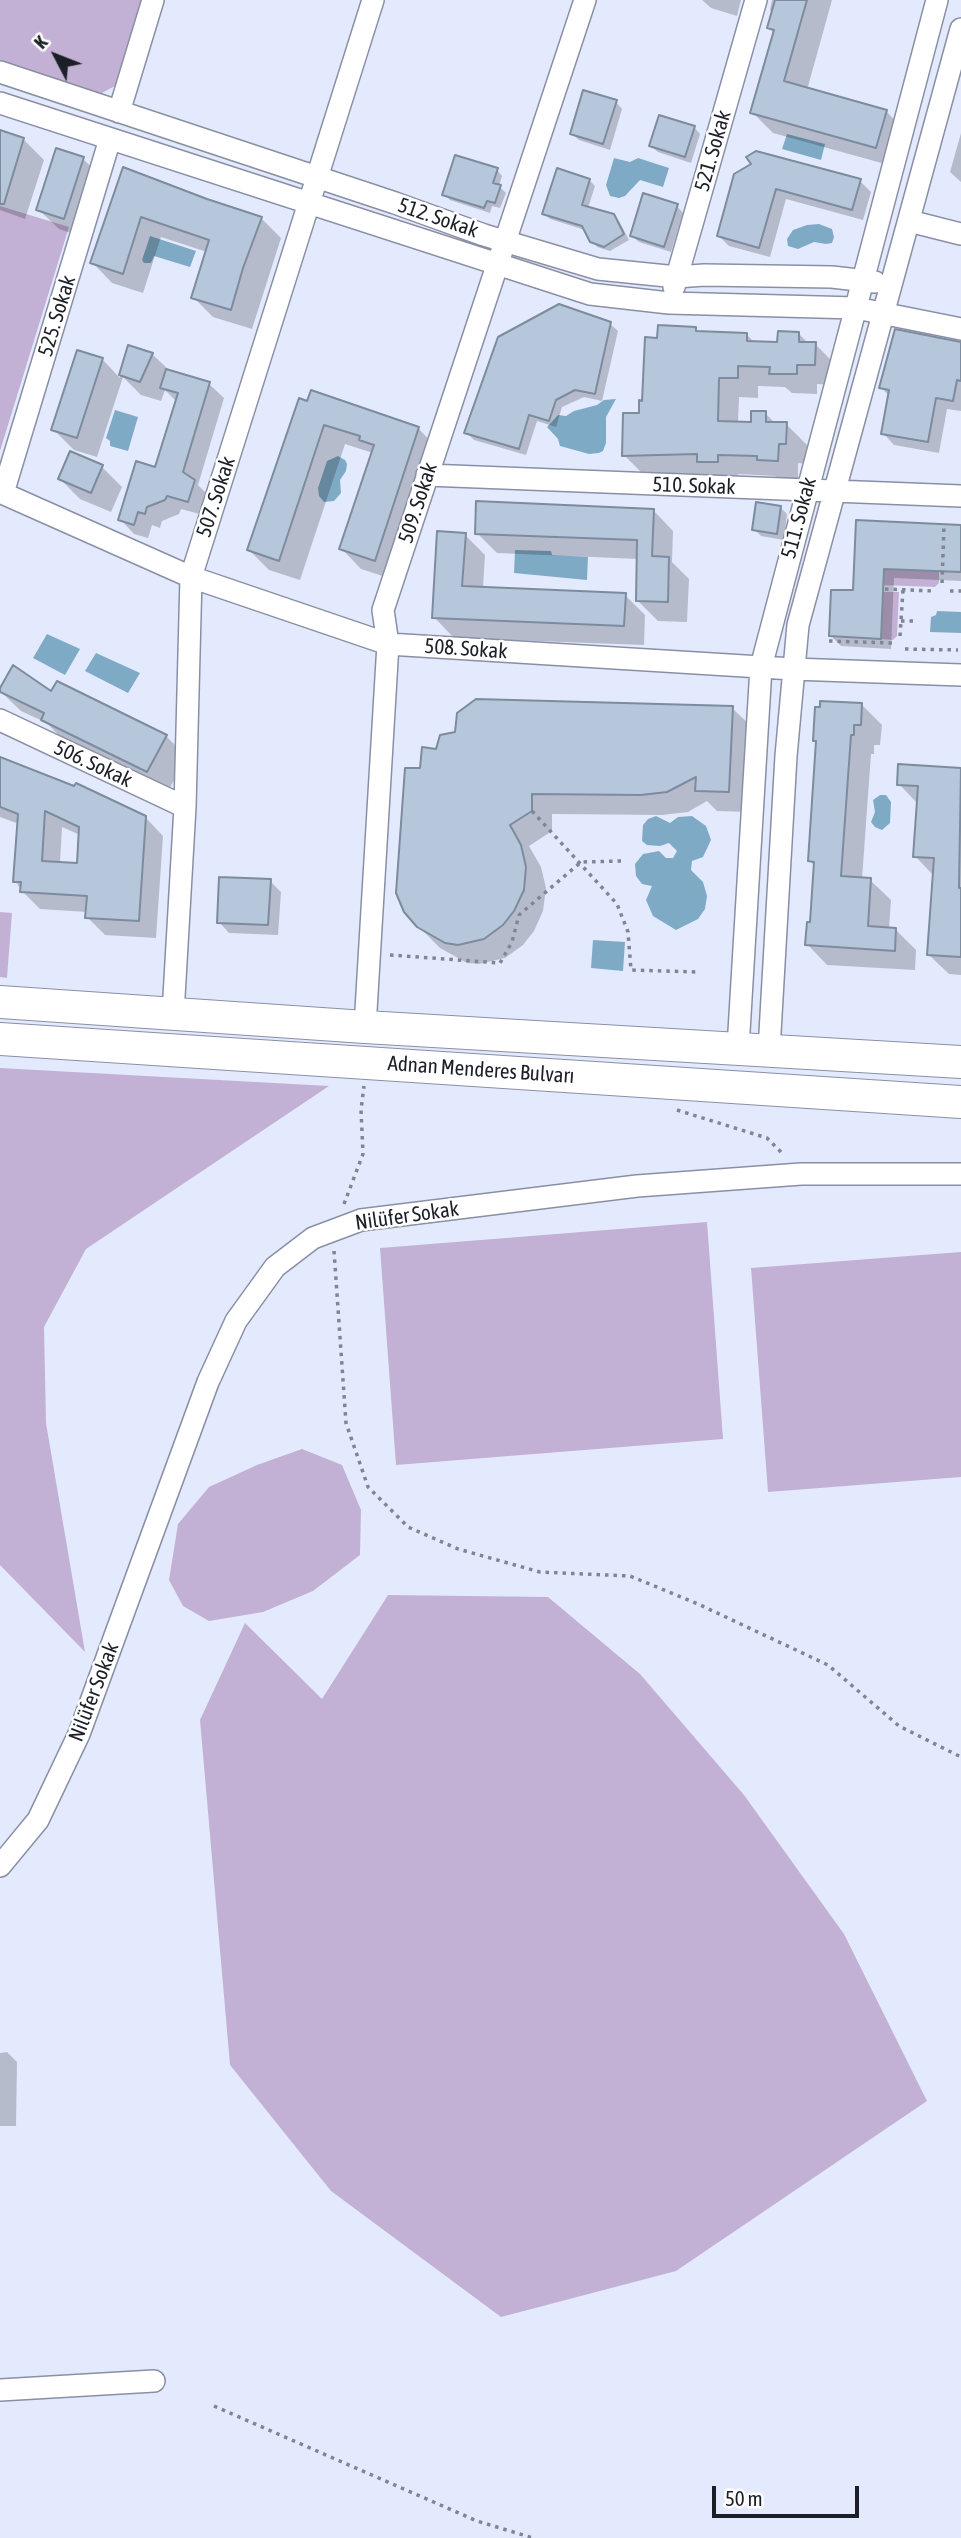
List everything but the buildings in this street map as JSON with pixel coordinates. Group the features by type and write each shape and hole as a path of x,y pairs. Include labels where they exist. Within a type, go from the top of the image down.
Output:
{"main road":[{"name":"Adnan Menderes Bulvarı","path":"0,1002 365,1027 961,1062"},
{"name":"Adnan Menderes Bulvarı","path":"0,1039 961,1102"}],"street":[{"path":"119,112 153,0"},
{"name":"507. Sokak","path":"173,1014 186,807 191,577 373,0"},
{"name":"509. Sokak","path":"365,1027 388,644 383,610 585,0"},
{"name":"521. Sokak","path":"669,303 756,0"},
{"name":"511. Sokak","path":"738,1048 761,667 937,0"},
{"name":"511. Sokak","path":"769,1050 783,796 798,625 961,29"},
{"name":"512. Sokak","path":"0,72 317,179 598,269 677,277 728,275 863,279 891,285"},
{"name":"512. Sokak","path":"0,103 590,294 669,303 856,308 961,329"},
{"name":"525. Sokak","path":"1,492 110,139"},
{"path":"909,221 961,234"},
{"name":"510. Sokak","path":"427,475 961,496"},
{"name":"508. Sokak","path":"1,492 191,577 388,644 761,667 961,675"},
{"name":"506. Sokak","path":"0,720 186,807"},
{"name":"Nilüfer Sokak","path":"0,1866 38,1820 79,1734 208,1382 236,1321 275,1267 313,1238 361,1220 637,1186 801,1174 961,1174"},
{"path":"0,2390 154,2381"}],"path":[{"path":"942,583 944,526"},
{"path":"885,589 934,590"},
{"path":"900,636 903,590"},
{"path":"950,591 961,591"},
{"path":"901,621 915,621"},
{"path":"829,641 892,643"},
{"path":"905,649 958,650"},
{"path":"532,811 617,904 628,932 631,970 697,972"},
{"path":"384,954 500,963 512,942 519,915 580,862 621,861"},
{"path":"366,1063 361,1110 363,1154 333,1230 335,1300 346,1423 368,1487 408,1527 458,1549 540,1572 630,1576 698,1604 828,1665 899,1726 961,1757"},
{"path":"666,1107 767,1138 801,1174"},
{"path":"214,2406 477,2521 533,2538"}],"shaded area":[{"path":"0,0 145,0 117,85 100,94 0,60"},
{"path":"0,206 69,227 0,451"},
{"path":"854,567 939,571 939,583 935,587 853,584"},
{"path":"883,592 899,592 897,636 893,640 881,639"},
{"path":"0,912 12,913 7,978 0,977"},
{"path":"0,1068 329,1086 86,1249 44,1327 46,1423 85,1652 0,1565"},
{"path":"707,1222 723,1439 396,1465 380,1248"},
{"path":"961,1252 961,1477 768,1492 751,1268"},
{"path":"302,1449 342,1465 361,1510 360,1555 313,1591 263,1612 209,1621 183,1606 169,1580 178,1524 209,1487 257,1465"},
{"path":"388,1595 548,1597 640,1674 744,1795 844,1934 927,2101 676,2271 501,2317 331,2191 230,2065 200,1720 245,1623 322,1699"}],"water":[{"path":"787,134 825,144 821,160 782,149"},
{"path":"614,158 630,162 638,158 669,168 663,187 640,180 625,196 610,196 606,185"},
{"path":"819,224 832,229 832,243 814,242 798,249 788,246 787,239 793,230"},
{"path":"150,236 196,251 190,267 154,256 151,263 144,263 142,260"},
{"path":"616,399 606,417 606,443 603,451 599,453 589,454 560,446 558,439 547,427 558,415 566,416 604,400"},
{"path":"115,410 138,417 128,451 110,446 110,441 106,438"},
{"path":"338,456 347,464 340,480 341,493 334,501 324,502 319,496 318,488 327,461"},
{"path":"515,550 551,551 552,555 588,557 587,580 514,573"},
{"path":"937,611 961,612 961,633 930,632 931,617 936,615"},
{"path":"47,634 80,649 65,675 33,658"},
{"path":"96,653 140,673 128,693 85,671"},
{"path":"880,795 886,795 891,802 890,823 882,830 871,822 875,812 873,800"},
{"path":"656,816 670,823 678,817 692,816 706,826 711,840 703,857 692,861 691,870 703,882 707,896 705,909 698,919 676,930 653,916 646,900 652,886 642,884 636,876 635,864 643,854 659,851 666,858 673,858 677,851 669,843 660,846 647,845 642,841 643,825"},
{"path":"593,940 625,942 623,971 591,968"}]}
